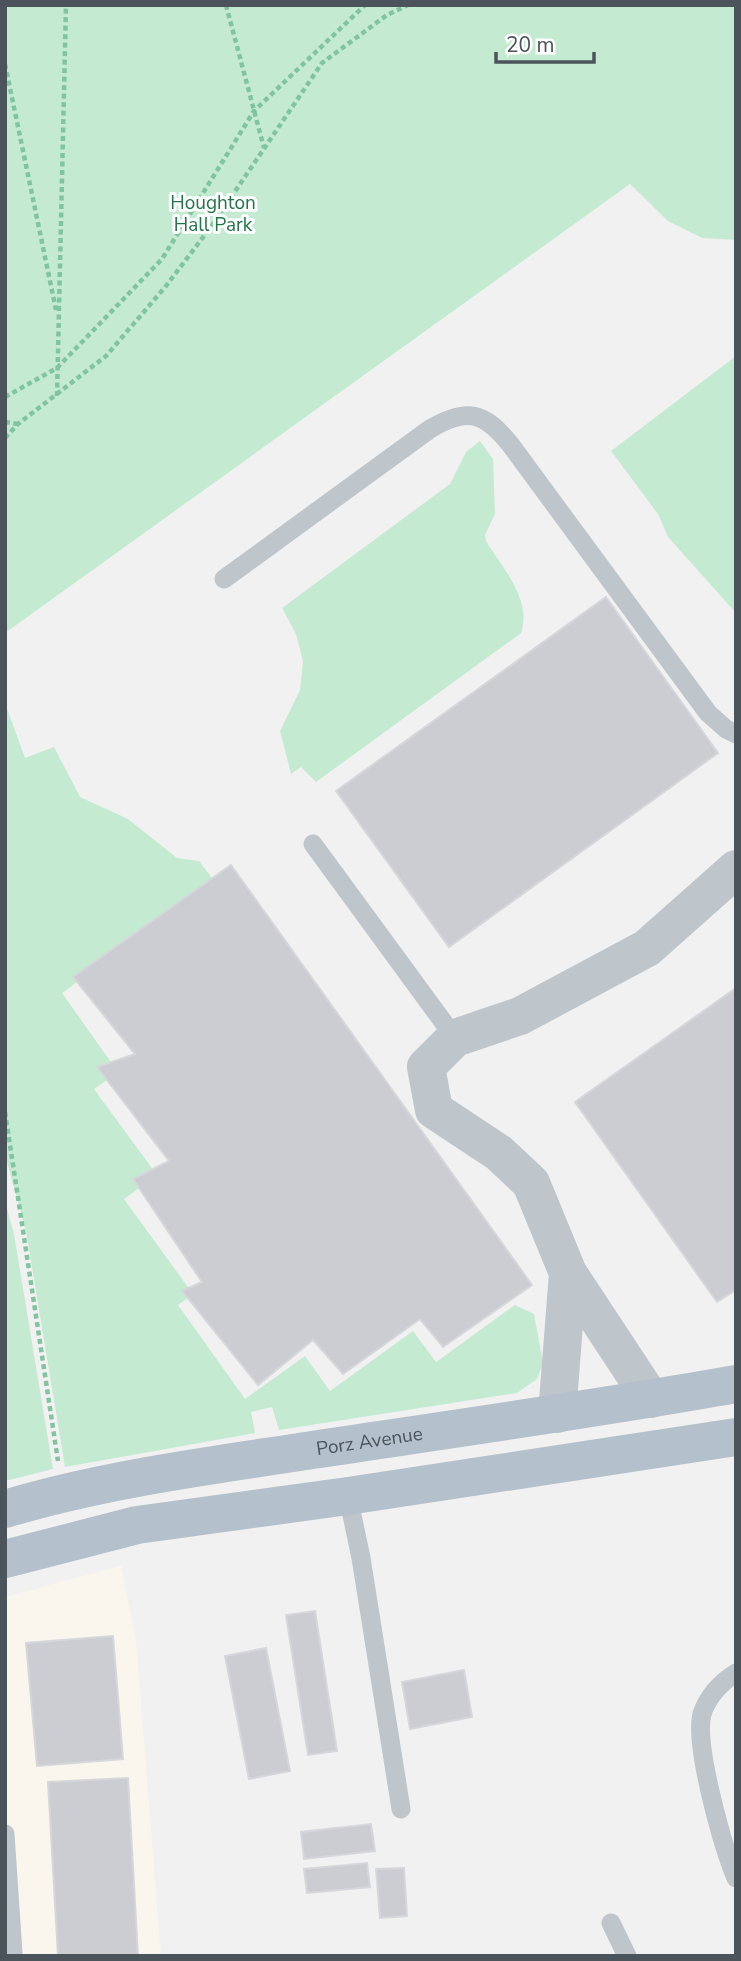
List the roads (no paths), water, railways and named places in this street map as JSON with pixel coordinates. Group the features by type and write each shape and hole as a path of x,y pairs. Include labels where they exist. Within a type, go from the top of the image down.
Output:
{"main road":[{"name":"Porz Avenue","path":"5,1509 168,1472 557,1414 736,1384"},
{"path":"5,1559 137,1525 736,1437"}],"street":[{"path":"651,1399 568,1273 531,1183 499,1153 434,1110 426,1067 455,1038 520,1016 647,948 736,869"},
{"path":"557,1414 568,1273"}],"lane":[{"path":"224,579 430,429 448,418 474,415 495,426 503,435 708,713 736,734"},
{"path":"313,844 455,1038"},
{"path":"348,1496 361,1558 401,1809"},
{"path":"736,1673 718,1684 702,1715 702,1760 736,1878"},
{"path":"5,1834 13,1953 5,1954"},
{"path":"611,1923 627,1956"}],"park label":[{"name":"Houghton Hall Park","path":"213,214"}]}
